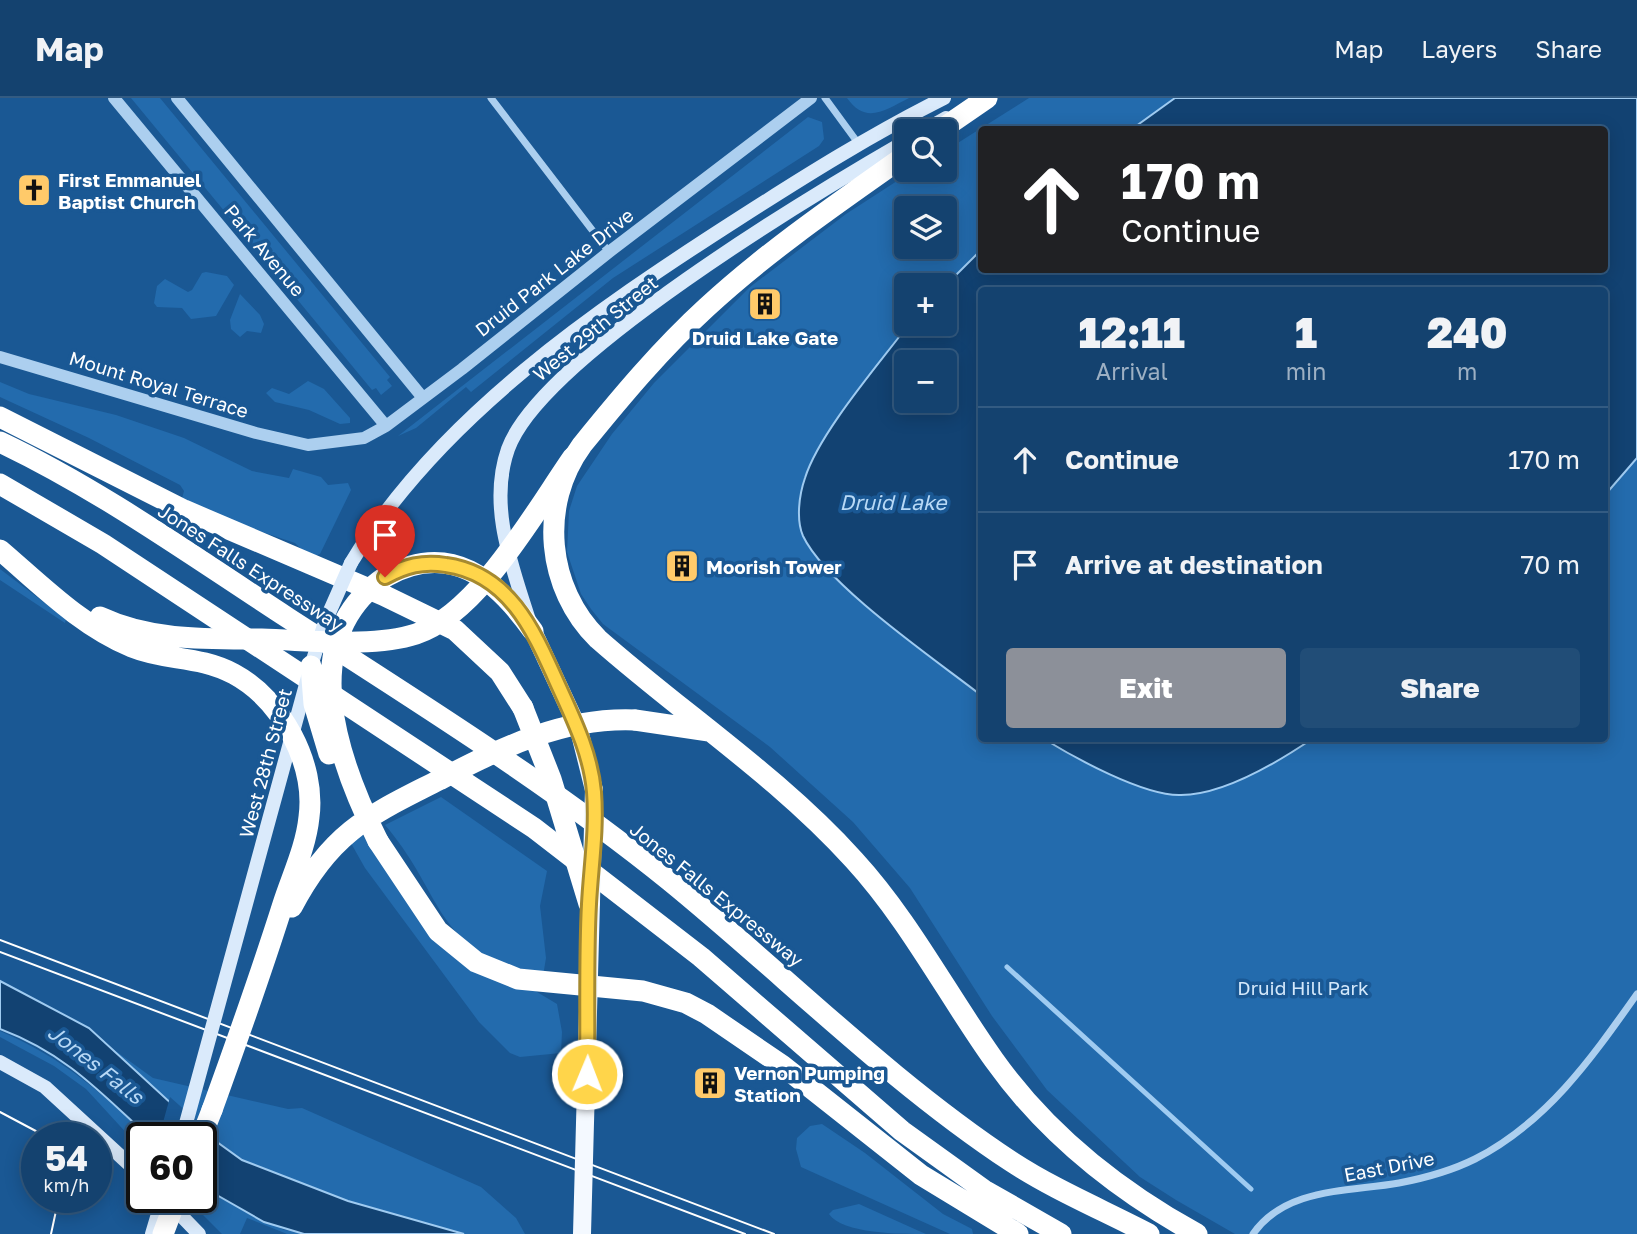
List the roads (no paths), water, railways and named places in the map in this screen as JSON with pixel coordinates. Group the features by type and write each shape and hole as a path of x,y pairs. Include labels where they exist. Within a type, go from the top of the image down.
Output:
{"highway":[{"path":"956,119 986,98"},
{"path":"0,549 101,618 142,632 189,638 386,639 416,634 464,604 500,561 577,451 666,346 708,306 777,248 894,164"},
{"path":"0,417 184,510 383,595 455,630 500,672 523,708 551,779 589,904"},
{"name":"Jones Falls Expressway","path":"0,442 118,509 205,564 556,795 668,879 966,1129 1014,1163 1066,1194 1149,1234"},
{"path":"577,451 562,486 554,537 558,572 570,604 598,639 786,792 869,877 995,1061 1042,1119 1108,1176 1163,1215 1197,1234"},
{"path":"0,485 103,544 480,791 601,878 934,1155 984,1189 1061,1234"},
{"path":"0,549 85,621 116,639 151,653 199,660 238,677 267,701 297,746 308,783 309,817 261,974 207,1122"},
{"path":"378,841 349,778 338,745 331,680 340,635 353,604 385,577 401,568 437,564 472,571 500,589 533,631"},
{"path":"311,666 318,723 335,771 358,815 438,931 477,962 518,979 618,988 666,996 717,1021 760,1050 921,1175 1018,1234"},
{"path":"261,974 302,888 321,861 373,814 512,743 542,732 602,720 635,720 709,731"},
{"path":"163,1234 171,1213"}],"main road":[{"path":"858,143 944,98"},
{"path":"944,119 980,98"},
{"name":"West 28th Street","path":"186,1122 311,666 329,612 351,563 391,503 455,435 549,352 603,310 858,143"},
{"name":"West 29th Street","path":"582,1234 594,790 579,730 533,631 509,556 502,519 500,487 507,451 517,429 534,406 584,359 695,274 894,149"},
{"path":"0,1062 44,1087 126,1162"},
{"path":"152,1234 158,1213"},
{"path":"179,1213 199,1234"}],"street":[{"name":"Park Avenue","path":"114,98 386,426"},
{"name":"Park Avenue","path":"177,98 423,398"},
{"path":"491,98 609,251"},
{"name":"Druid Park Lake Drive","path":"309,445 364,438 386,426 609,251 811,98"},
{"path":"825,98 858,143"},
{"name":"Mount Royal Terrace","path":"0,357 256,433 309,445"},
{"name":"East Drive","path":"1253,1234 1267,1217 1293,1202 1333,1192 1427,1177 1495,1147 1554,1103 1637,994"}],"water":[{"name":"Druid Lake","path":"1175,98 1637,98 1637,458 1608,492 1608,287 978,287 978,693 858,599 816,556 803,536 799,515 800,500 812,460 836,420 900,336 957,336 957,274 978,253 978,273 1608,273 1608,126 1136,126"},
{"path":"1049,742 1307,742 1283,758 1231,784 1195,794 1179,795 1147,789 1091,765"},
{"name":"Jones Falls","path":"0,981 89,1028 191,1122 133,1122 63,1062 0,1029"},
{"name":"Jones Falls","path":"217,1142 242,1160 348,1201 464,1234 304,1234 264,1222 217,1195"}],"waterway":[{"path":"1007,967 1251,1189"}],"tram line":[{"path":"0,940 774,1234"},
{"path":"0,952 745,1234"},
{"path":"0,1112 21,1123"},
{"path":"51,1234 56,1213"}],"place":[{"name":"First Emmanuel Baptist Church","path":"34,190"},
{"name":"Druid Lake Gate","path":"765,304"},
{"name":"Moorish Tower","path":"682,566"},
{"name":"Vernon Pumping Station","path":"710,1083"}],"park label":[{"name":"Druid Hill Park","path":"1303,987"}]}
